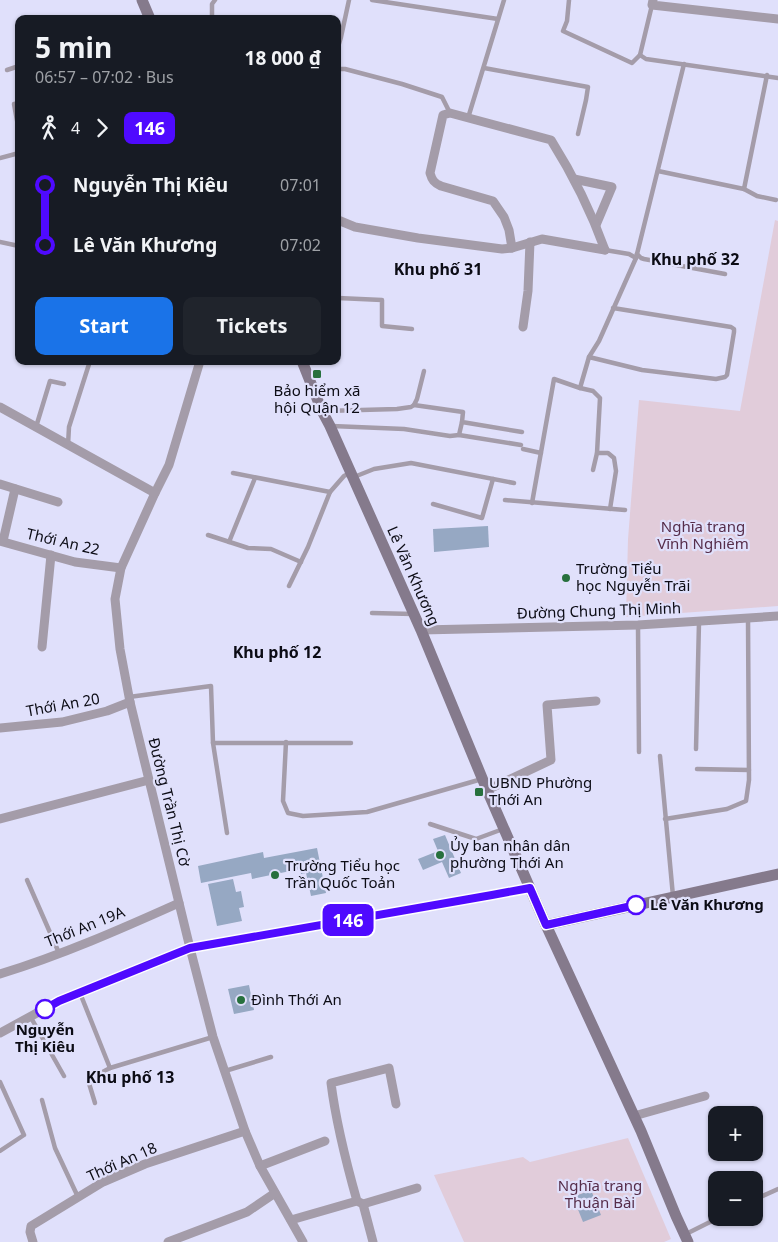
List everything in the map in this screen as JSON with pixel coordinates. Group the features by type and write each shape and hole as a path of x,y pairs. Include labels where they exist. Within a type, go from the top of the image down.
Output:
{"main road":[{"path":"142,0 148,15"},
{"name":"Lê Văn Khương","path":"304,365 322,411 421,630 546,925 634,1116 687,1238"},
{"path":"546,925 778,874"}],"street":[{"path":"652,2 778,19"},
{"path":"341,221 355,227 418,238 502,249 512,248 542,239 605,250 596,225 574,179 551,140 450,113 443,115 430,173 432,180 435,184 493,201 504,217 509,230 512,248"},
{"path":"574,179 612,187 596,225"},
{"path":"523,327 528,292 530,242"},
{"name":"Đường Trần Thị Cờ","path":"199,365 169,465 121,568 115,599 120,649 129,699 190,948 214,1037 245,1131 260,1166 303,1242"},
{"path":"0,407 155,493"},
{"path":"0,484 58,502"},
{"path":"1,541 15,489"},
{"name":"Thới An 22","path":"1,541 75,562 121,568"},
{"path":"42,647 51,555"},
{"name":"Đường Chung Thị Minh","path":"421,630 638,625 778,616"},
{"name":"Thới An 20","path":"0,728 62,722 107,711 129,699"},
{"path":"485,784 551,760 547,706 596,701"},
{"path":"0,819 149,780"},
{"path":"0,1033 59,1001 190,948 530,888"},
{"name":"Thới An 19A","path":"0,974 110,934 179,903"},
{"path":"373,1242 344,1155 330,1083 389,1068 396,1104"},
{"path":"634,1116 705,1096"},
{"name":"Thới An 18","path":"34,1242 30,1232 31,1226 103,1182 144,1164 245,1131"},
{"path":"260,1166 325,1141"},
{"path":"291,1220 417,1188"},
{"path":"168,1242 248,1212 275,1193"},
{"path":"192,1233 196,1242"}],"lane":[{"path":"212,15 212,4 215,0"},
{"path":"341,37 349,0"},
{"path":"372,0 498,19"},
{"path":"468,118 504,0"},
{"path":"569,0 567,21 563,31 632,63 640,56 652,2"},
{"path":"640,56 646,59 778,78"},
{"path":"580,388 589,358 599,341 637,256 684,64"},
{"path":"7,70 15,67"},
{"path":"484,68 588,87 578,134"},
{"path":"341,69 402,84 442,97 450,113"},
{"path":"744,189 767,76"},
{"path":"0,158 15,154"},
{"path":"658,171 744,189 756,196 776,200"},
{"path":"0,242 15,245"},
{"path":"605,250 726,274"},
{"path":"341,298 382,300 382,326 412,329"},
{"path":"589,358 642,370 716,379 725,378 727,375 734,332 734,329 731,327 613,308"},
{"path":"68,445 69,427 89,365"},
{"path":"414,405 424,371"},
{"path":"532,503 554,380 593,391 600,398 597,453 593,470"},
{"path":"36,427 50,381 64,384"},
{"path":"322,411 407,409 414,405 463,412 460,435"},
{"path":"462,422 522,432"},
{"path":"330,426 404,429 450,436 460,435 522,447 541,453"},
{"path":"597,453 608,454 614,458 616,471 610,509"},
{"path":"289,586 308,547 330,492 344,476 412,463 514,483"},
{"path":"233,473 330,492"},
{"path":"229,542 255,478"},
{"path":"433,504 482,518 493,479"},
{"path":"505,500 625,510"},
{"path":"208,535 248,548 271,550 301,562"},
{"path":"372,613 414,614"},
{"path":"665,819 727,809 746,801 749,780 748,618"},
{"path":"696,749 699,622"},
{"path":"638,625 638,752"},
{"path":"129,699 211,686 213,742 227,833"},
{"path":"213,742 351,743"},
{"path":"286,742 283,801 288,814 302,816 367,812 485,784"},
{"path":"660,756 673,896"},
{"path":"697,769 749,770"},
{"path":"430,824 476,839 504,829"},
{"path":"27,880 59,953"},
{"path":"80,993 110,1068"},
{"path":"30,1016 64,1076"},
{"path":"95,1103 88,1080 110,1068 214,1037"},
{"path":"225,1071 271,1057"},
{"path":"0,1082 24,1135 0,1151"},
{"path":"42,1100 55,1148 78,1197"},
{"path":"763,1196 778,1189"},
{"path":"687,1238 708,1224"}],"green space":[{"name":"Nghĩa trang Vĩnh Nghiêm","path":"775,220 778,221 778,606 626,617 628,539 639,400 740,411"},
{"name":"Nghĩa trang Thuận Bài","path":"628,1138 671,1239 664,1242 464,1242 434,1175 523,1157 530,1162"}],"building":[{"path":"488,526 489,547 434,552 433,529"},
{"name":"Ủy ban nhân dân phường Thới An","path":"445,835 461,873 449,878 442,862 423,870 418,859 438,851 433,839"},
{"path":"317,848 326,893 311,896 306,873 301,874 300,869 252,879 251,873 201,883 198,866 263,852 264,858"},
{"path":"233,879 236,892 241,891 244,907 239,908 242,921 217,926 208,884"},
{"name":"Đình Thới An","path":"249,985 254,1010 234,1014 228,989"},
{"path":"591,1190 601,1215 583,1222 573,1197"}],"bus line":[{"name":"146","path":"45,1009 59,1001 190,948 530,888 546,925 636,905"}],"place":[{"name":"Bảo hiểm xã hội Quận 12","path":"317,374"},
{"name":"Trường Tiểu học Nguyễn Trãi","path":"566,578"},
{"name":"UBND Phường Thới An","path":"479,792"},
{"name":"Ủy ban nhân dân phường Thới An","path":"440,855"},
{"name":"Trường Tiểu học Trần Quốc Toản","path":"275,875"},
{"name":"Lê Văn Khương","path":"636,905"},
{"name":"Đình Thới An","path":"241,1000"},
{"name":"Nguyễn Thị Kiêu","path":"45,1009"}],"district":[{"name":"Khu phố 32","path":"695,259"},
{"name":"Khu phố 31","path":"438,269"},
{"name":"Khu phố 12","path":"277,652"},
{"name":"Khu phố 13","path":"130,1077"}]}
